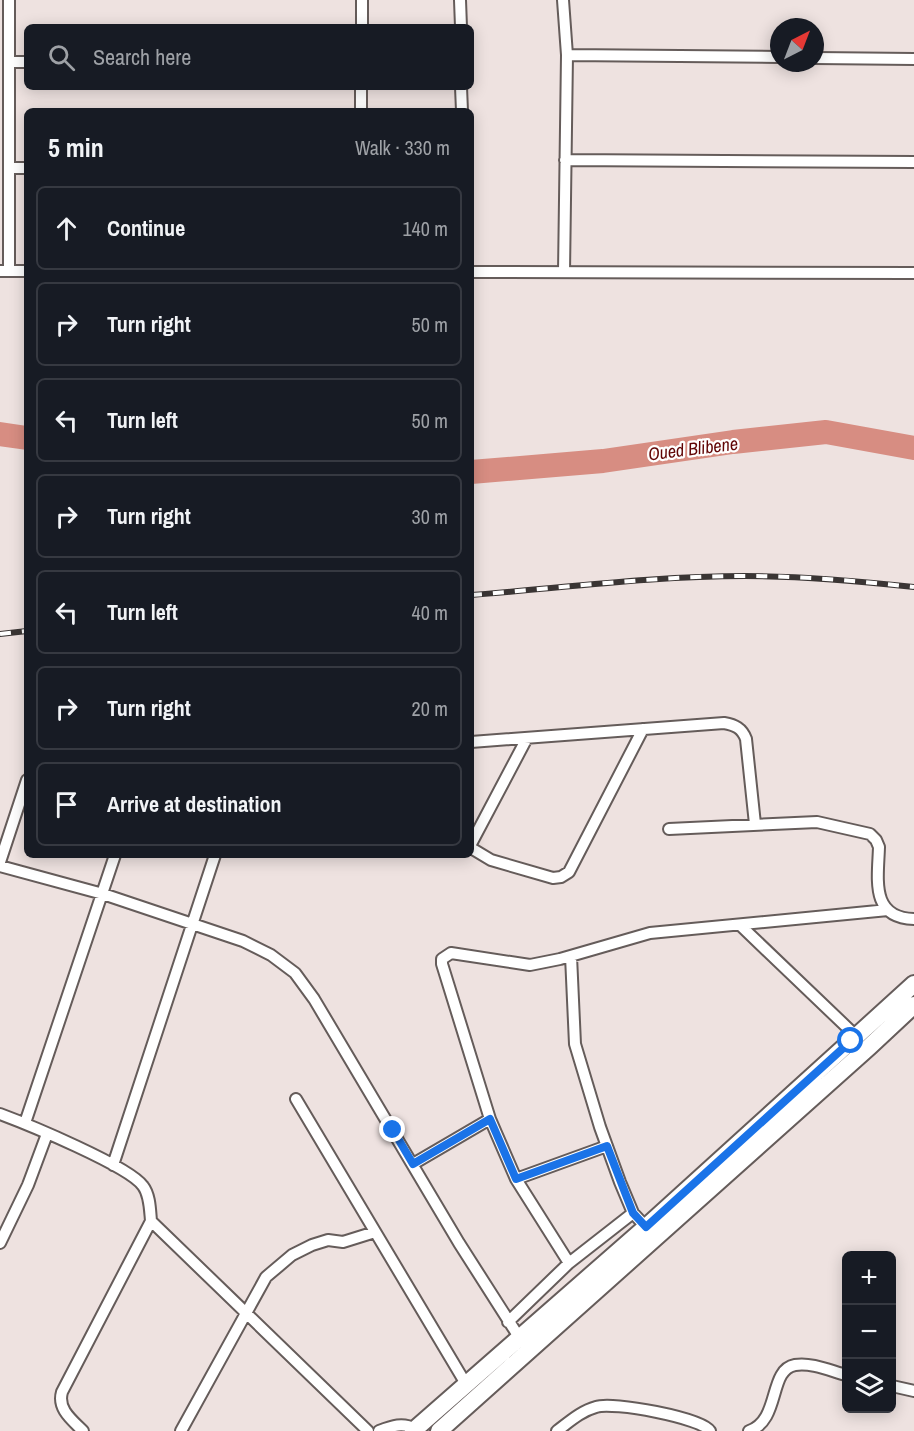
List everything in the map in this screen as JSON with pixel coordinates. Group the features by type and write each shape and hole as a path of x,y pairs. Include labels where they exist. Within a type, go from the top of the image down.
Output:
{"main road":[{"path":"439,1431 862,1040 914,984"},
{"path":"419,1429 519,1337 862,1040 914,1005"}],"street":[{"path":"9,0 9,168 4,271 24,271"},
{"path":"362,0 362,24"},
{"path":"460,0 461,24"},
{"path":"563,0 567,55 564,272"},
{"path":"567,55 770,57"},
{"path":"824,58 914,59"},
{"path":"9,62 24,62"},
{"path":"361,90 361,108"},
{"path":"461,90 462,108"},
{"path":"565,160 914,162"},
{"path":"9,168 24,168"},
{"path":"474,272 914,273"},
{"path":"474,742 724,723 734,725 743,732 746,739 754,824"},
{"path":"474,848 491,860 553,878 561,877 569,872 643,729"},
{"path":"474,840 527,738"},
{"path":"0,862 24,789"},
{"path":"669,829 817,822 870,834 879,847 878,896 894,915 914,919"},
{"path":"26,1123 114,858"},
{"path":"113,1165 214,858"},
{"path":"0,866 103,894 194,923 243,941 271,955 294,973 315,999 519,1337"},
{"path":"569,1263 516,1179 490,1119 442,959 450,953 530,965 571,956 650,933 888,910"},
{"path":"740,924 862,1040"},
{"path":"571,956 575,1044 607,1146 633,1213 646,1227"},
{"path":"296,1099 466,1384"},
{"path":"0,1114 26,1123 113,1165 139,1180 146,1188 151,1221 62,1392 60,1400 65,1413 83,1431"},
{"path":"413,1164 490,1119"},
{"path":"0,1243 28,1185 47,1134"},
{"path":"516,1179 607,1146"},
{"path":"508,1322 569,1263 633,1213"},
{"path":"151,1221 368,1431"},
{"path":"181,1431 266,1277 292,1255 312,1245 328,1240 343,1242 375,1232"},
{"path":"748,1431 761,1426 768,1414 784,1371 794,1365 806,1365 842,1374"},
{"path":"896,1387 914,1391"},
{"path":"557,1431 580,1414 597,1406 616,1405 692,1420 707,1426 710,1431"},
{"path":"380,1431 401,1425 419,1429"}],"waterway":[{"name":"Oued Blibene","path":"474,472 603,461 733,442 826,432 914,448"},
{"name":"Oued Blibene","path":"0,434 24,438"}],"railway":[{"path":"474,595 642,580 766,576 914,587"},
{"path":"0,634 24,631"}],"route":[{"path":"393,1130 413,1164 490,1119 516,1179 607,1146 633,1213 646,1227 851,1041"}]}
